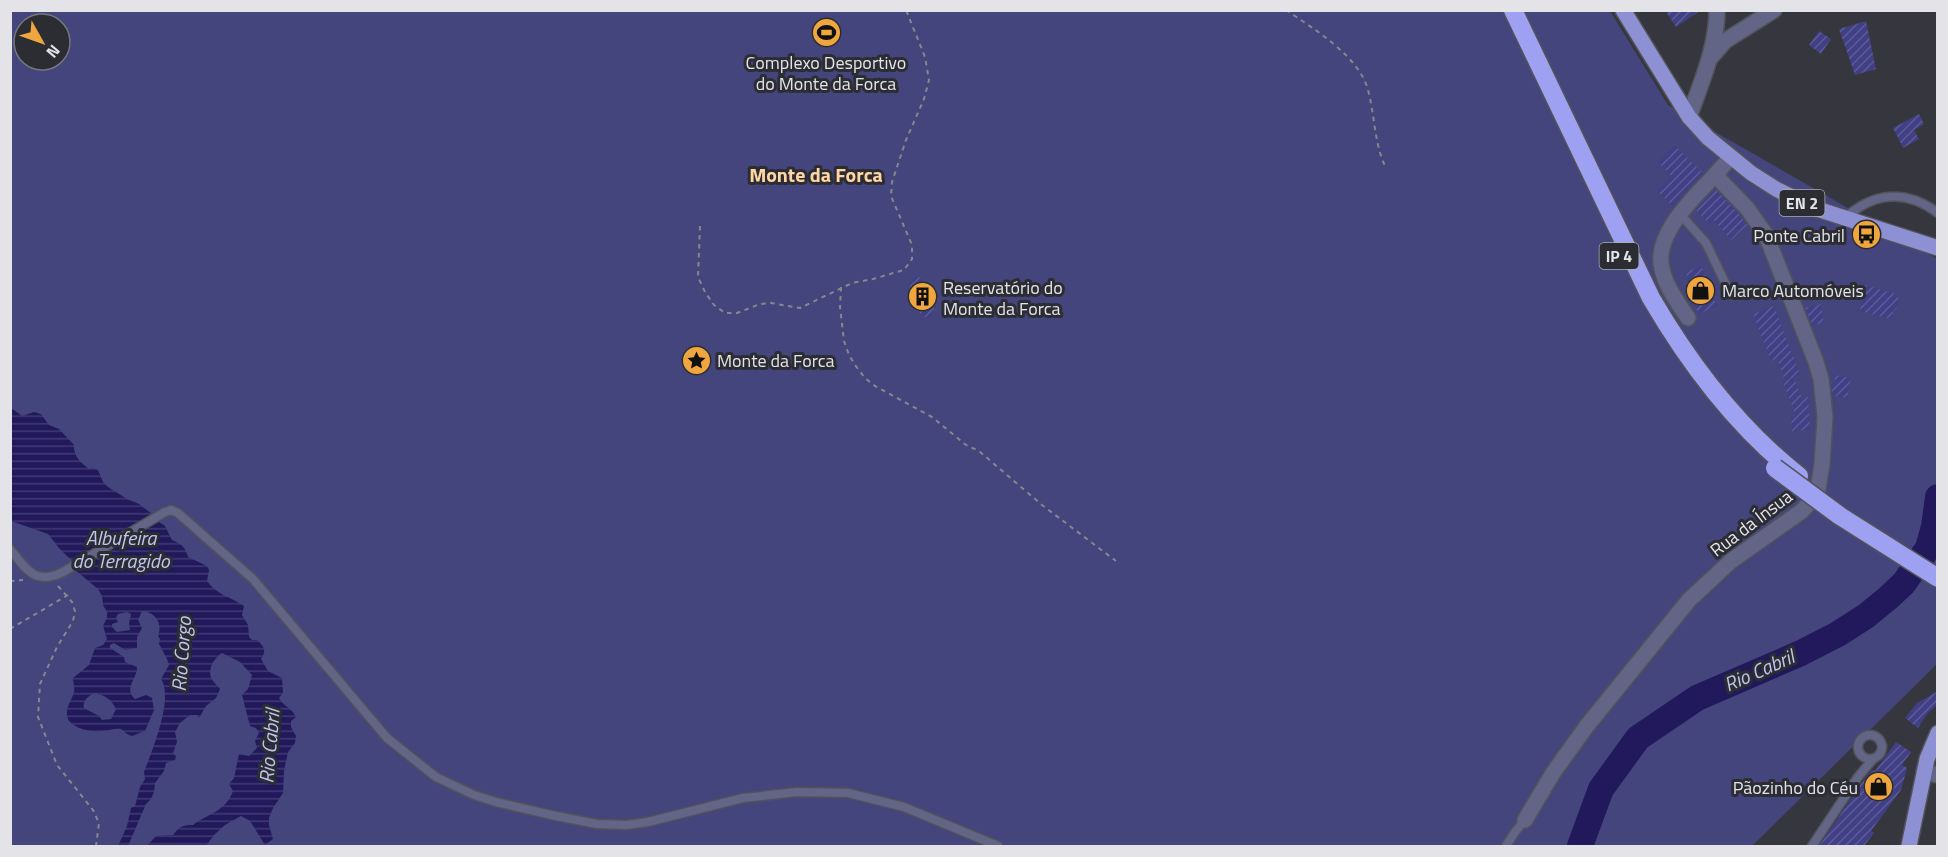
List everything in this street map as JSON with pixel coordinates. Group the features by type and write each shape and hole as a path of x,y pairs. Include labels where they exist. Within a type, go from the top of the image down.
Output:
{"highway":[{"name":"IP 4","path":"1501,10 1649,316 1665,344 1704,396 1720,415 1840,516 1938,578"},
{"name":"IP 4","path":"1515,10 1533,53 1651,298 1666,324 1687,357 1778,465"},
{"path":"1778,465 1938,567"}],"main road":[{"name":"EN 2","path":"1623,10 1689,117 1708,138 1764,182 1814,208 1938,248"},
{"path":"1909,846 1931,774 1930,750 1938,734"}],"street":[{"path":"1689,117 1709,59 1717,10"},
{"path":"1709,59 1725,41 1774,10"},
{"path":"1688,318 1665,279 1660,262 1664,243 1680,214 1731,157"},
{"name":"Rua da Ínsua","path":"1525,820 1553,773 1586,727 1689,600 1731,561 1802,511 1818,489 1825,417 1821,379 1816,362 1766,235 1748,208 1715,175"}],"lane":[{"path":"1845,218 1863,204 1887,196 1911,199 1938,213"},
{"path":"1680,214 1706,243 1731,295"},
{"path":"10,549 32,573 47,578 66,570 160,514 171,510 182,516 253,579 387,738 436,777 474,795 496,802 597,824 626,825 648,822 743,798 797,792 848,793 904,807 998,846"},
{"path":"1812,846 1858,777 1879,755 1882,747 1876,736 1868,735 1861,739 1857,746 1858,777"},
{"path":"1859,753 1865,758 1873,759"},
{"path":"1506,846 1525,820"},
{"path":"1513,846 1525,820"}],"path":[{"path":"700,226 698,277 705,292 719,310 732,314 760,304 771,303 800,308 841,287 904,270 912,259 912,245 891,196 892,182 930,80 925,57 906,10"},
{"path":"1286,10 1339,50 1359,71 1368,88 1379,150 1386,168"},
{"path":"841,287 840,307 844,341 855,365 865,378 875,386 932,417 966,445 979,451 1050,511 1116,561"},
{"path":"47,578 68,595 75,611 73,621 57,647 40,684 38,717 57,765 93,810 99,823 96,846"},
{"path":"10,629 68,595"}],"shaded area":[{"path":"10,11 1610,11 1668,105 1937,259 1937,664 1752,846 11,846"}],"water":[{"name":"Albufeira do Terragido","path":"10,407 22,416 34,412 41,414 49,425 59,429 74,445 76,456 83,464 89,469 98,470 108,487 139,504 156,517 165,526 172,540 181,544 188,557 207,566 209,570 207,581 211,586 244,606 242,615 248,625 249,637 257,640 263,647 264,654 261,659 268,671 282,678 283,693 279,698 296,717 291,721 291,727 296,736 295,743 288,752 283,793 269,818 273,839 265,845 250,821 241,816 225,825 206,846 147,846 156,836 173,835 181,827 193,825 221,808 233,791 229,784 234,778 239,754 249,756 257,748 255,741 259,733 256,728 250,726 242,695 248,689 252,675 240,662 222,653 210,669 211,677 220,689 216,698 206,706 199,718 197,715 190,715 180,723 175,732 177,742 173,753 176,756 175,760 166,763 164,771 155,783 151,799 146,804 128,846 118,846 127,826 131,808 135,806 140,787 145,779 144,772 163,711 165,699 161,679 169,665 159,644 159,623 154,616 142,611 138,620 142,628 137,637 137,648 125,650 114,643 110,645 110,648 124,657 125,662 137,667 130,687 135,699 146,695 152,698 154,710 145,731 132,736 121,729 92,731 81,729 71,723 67,712 74,692 73,678 89,665 95,648 103,645 107,639 103,626 107,612 98,589 75,570 73,562 48,534 11,521","holes":["127,612 131,614 130,630 117,632 112,624 118,622 116,618 118,614","95,693 108,698 116,709 111,719 102,720 84,708 86,699"]}],"building":[{"path":"1665,10 1701,10 1676,27"},
{"path":"1866,21 1876,69 1855,75 1839,29"},
{"path":"1819,31 1831,39 1821,54 1809,45"},
{"path":"1919,114 1924,124 1914,130 1919,139 1903,148 1893,128"},
{"path":"1674,145 1703,173 1673,206 1657,191 1671,176 1658,162"},
{"path":"1715,189 1747,225 1731,240 1714,220 1709,224 1696,210"},
{"path":"1701,266 1717,306 1698,314 1686,272"},
{"name":"Reservatório do Monte da Forca","path":"914,277 923,279 924,297 934,306 933,314 929,317 924,317 920,313 922,297 910,288 909,283"},
{"path":"1865,285 1896,294 1899,299 1891,319 1860,311"},
{"path":"1821,304 1824,323 1812,325 1805,308"},
{"path":"1774,306 1800,375 1785,381 1777,358 1771,361 1753,314"},
{"path":"1835,375 1851,378 1847,398 1833,395 1831,383 1834,382"},
{"path":"1794,378 1802,398 1808,397 1810,430 1792,431 1791,416 1796,416 1783,382"},
{"path":"1938,691 1938,704 1927,714 1918,728 1905,718 1917,703"},
{"path":"1896,742 1911,752 1902,765 1907,768 1901,790 1871,831 1874,833 1864,846 1819,846 1863,781 1872,770 1875,771"}],"waterway":[{"name":"Rio Cabril","path":"1580,846 1601,789 1638,738 1697,698 1801,653 1838,634 1866,616 1904,583 1928,548 1934,527 1938,497"}],"place":[{"name":"Complexo Desportivo do Monte da Forca","path":"826,33"},
{"name":"Ponte Cabril","path":"1866,235"},
{"name":"Marco Automóveis","path":"1701,290"},
{"name":"Reservatório do Monte da Forca","path":"922,297"},
{"name":"Monte da Forca","path":"696,360"},
{"name":"Pãozinho do Céu","path":"1879,787"}],"district":[{"name":"Monte da Forca","path":"816,174"}],"water label":[{"name":"Rio Corgo","path":"181,654"}]}
